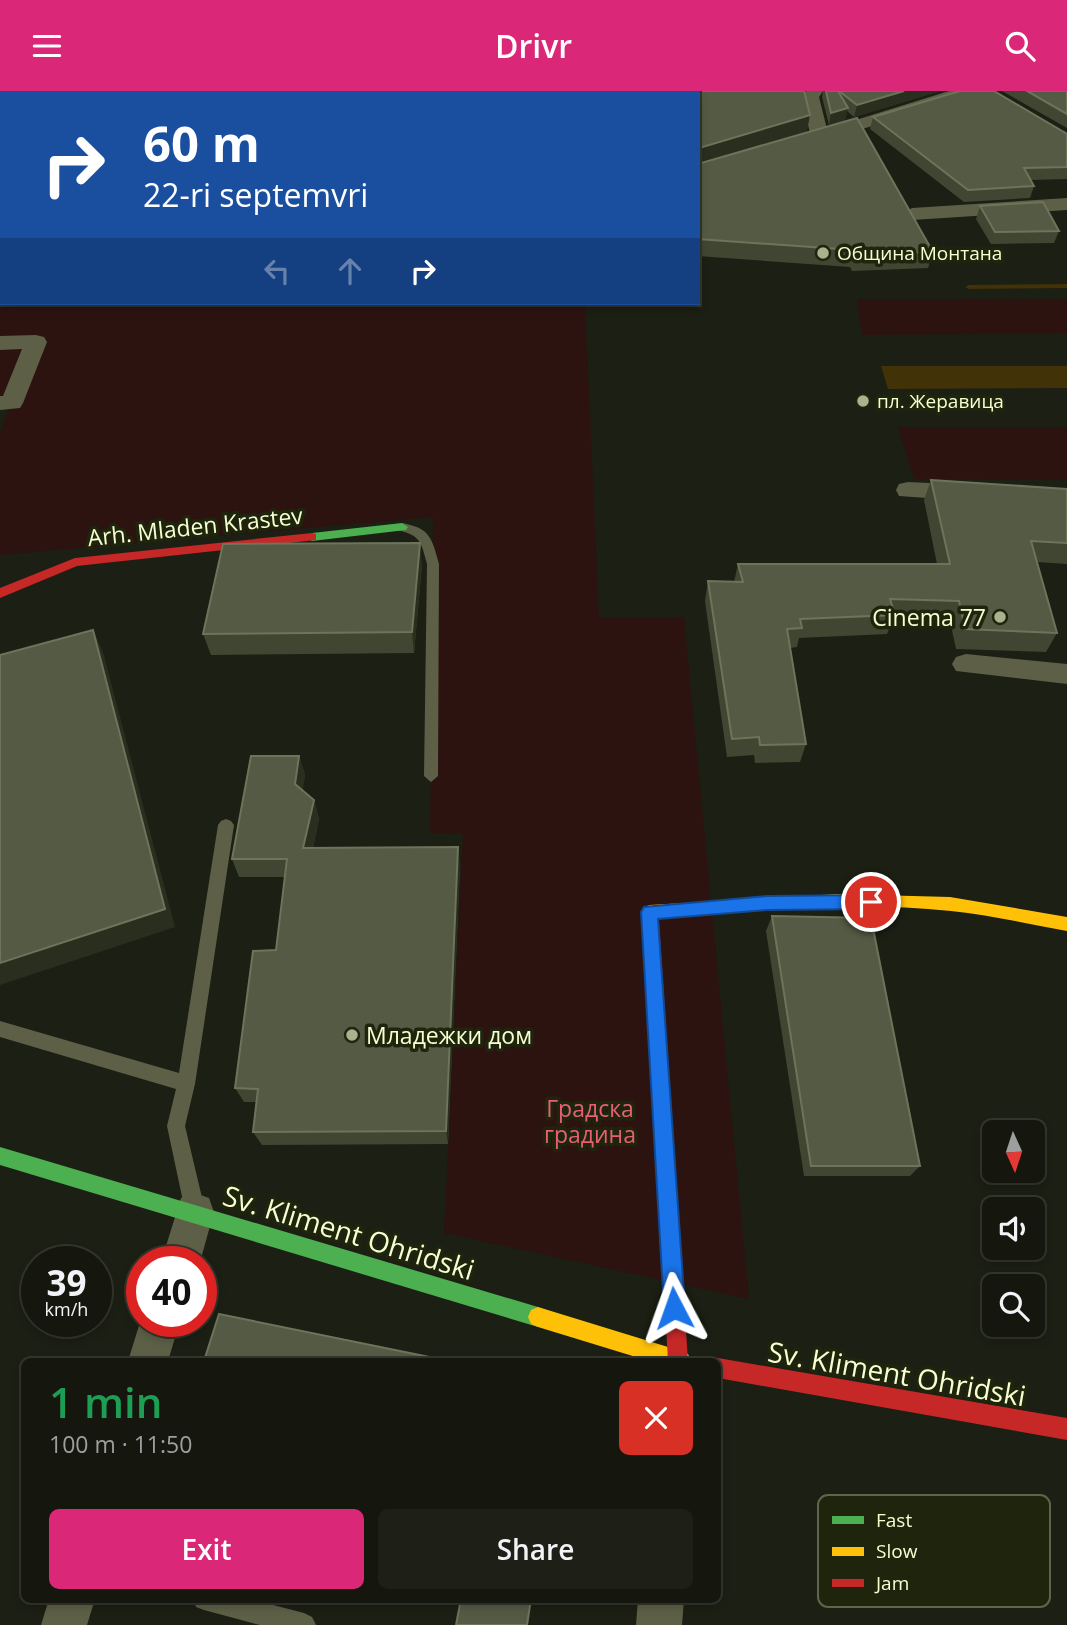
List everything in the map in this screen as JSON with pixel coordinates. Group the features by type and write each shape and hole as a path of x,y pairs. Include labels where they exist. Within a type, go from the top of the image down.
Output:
{"street":[{"path":"815,91 810,97 814,139 967,91"},
{"path":"912,214 1067,204"},
{"path":"0,343 36,342 6,403"},
{"path":"908,490 987,494"},
{"name":"Arh. Mladen Krastev","path":"0,593 75,562 402,527"},
{"path":"966,664 1067,674"},
{"path":"679,1358 650,912 767,903 951,904 1067,925"},
{"name":"Sv. Kliment Ohridski","path":"0,1156 195,1212 669,1358"},
{"path":"185,1246 195,1212"},
{"path":"149,1358 155,1337"},
{"name":"Sv. Kliment Ohridski","path":"721,1369 1067,1429"},
{"path":"64,1625 71,1603"},
{"path":"659,1625 661,1603"}],"lane":[{"path":"402,527 417,530 427,542 433,565 431,776"},
{"path":"195,1212 176,1126 186,1084 226,825"},
{"path":"0,1029 186,1084"},
{"path":"220,1603 304,1625"}],"green space":[{"path":"857,299 1067,299 1067,333 862,335"},
{"name":"Градска градина","path":"0,305 585,305 599,617 684,617 749,1299 444,1233 463,834 430,833 433,517 0,555 0,434 11,403 0,403"},
{"path":"898,427 1067,427 1067,480 914,479"}],"shaded area":[{"path":"881,366 1067,366 1067,388 888,389"}],"building":[{"path":"700,91 804,91 810,115 700,148"},
{"path":"826,91 838,91 848,108 831,113"},
{"path":"839,91 904,91 857,105"},
{"path":"960,91 994,91 1067,134 1067,167 1024,168 1034,186 968,190 873,117"},
{"path":"1027,91 1067,91 1067,114"},
{"path":"857,118 933,252 856,254 854,250 700,239 700,163"},
{"path":"1043,202 1059,231 995,232 980,206"},
{"path":"931,480 1067,489 1067,543 1031,541 1057,633 965,629 959,601 890,599 895,615 800,619 802,628 787,629 806,744 760,745 759,737 732,739 708,581 743,582 738,564 950,564"},
{"path":"420,543 412,632 203,634 223,544"},
{"path":"93,630 165,909 0,963 0,655"},
{"name":"Младежки дом","path":"251,756 299,756 295,784 314,800 303,848 458,847 446,1131 253,1132 258,1089 235,1088 253,951 276,950 287,859 232,859"},
{"path":"772,916 871,918 920,1166 811,1166"},
{"path":"219,1314 434,1358 205,1358 212,1337 217,1337"},
{"path":"460,1603 530,1603 527,1625 456,1625"}],"waterway":[{"path":"969,287 1067,286"}],"traffic: fast":[{"path":"312,537 402,527"},
{"path":"0,1156 538,1317"}],"traffic: slow":[{"path":"651,922 650,912 875,900 965,906 1067,924"},
{"path":"538,1317 671,1358"}],"traffic: jam":[{"path":"0,593 75,562 312,537"},
{"path":"651,922 678,1358"},
{"path":"721,1369 1067,1429"}],"place":[{"name":"Община Монтана","path":"823,253"},
{"name":"пл. Жеравица","path":"863,401"},
{"name":"Cinema 77","path":"1000,617"},
{"name":"Младежки дом","path":"352,1035"}],"route":[{"path":"674,1308 650,912 767,903 871,902"}]}
